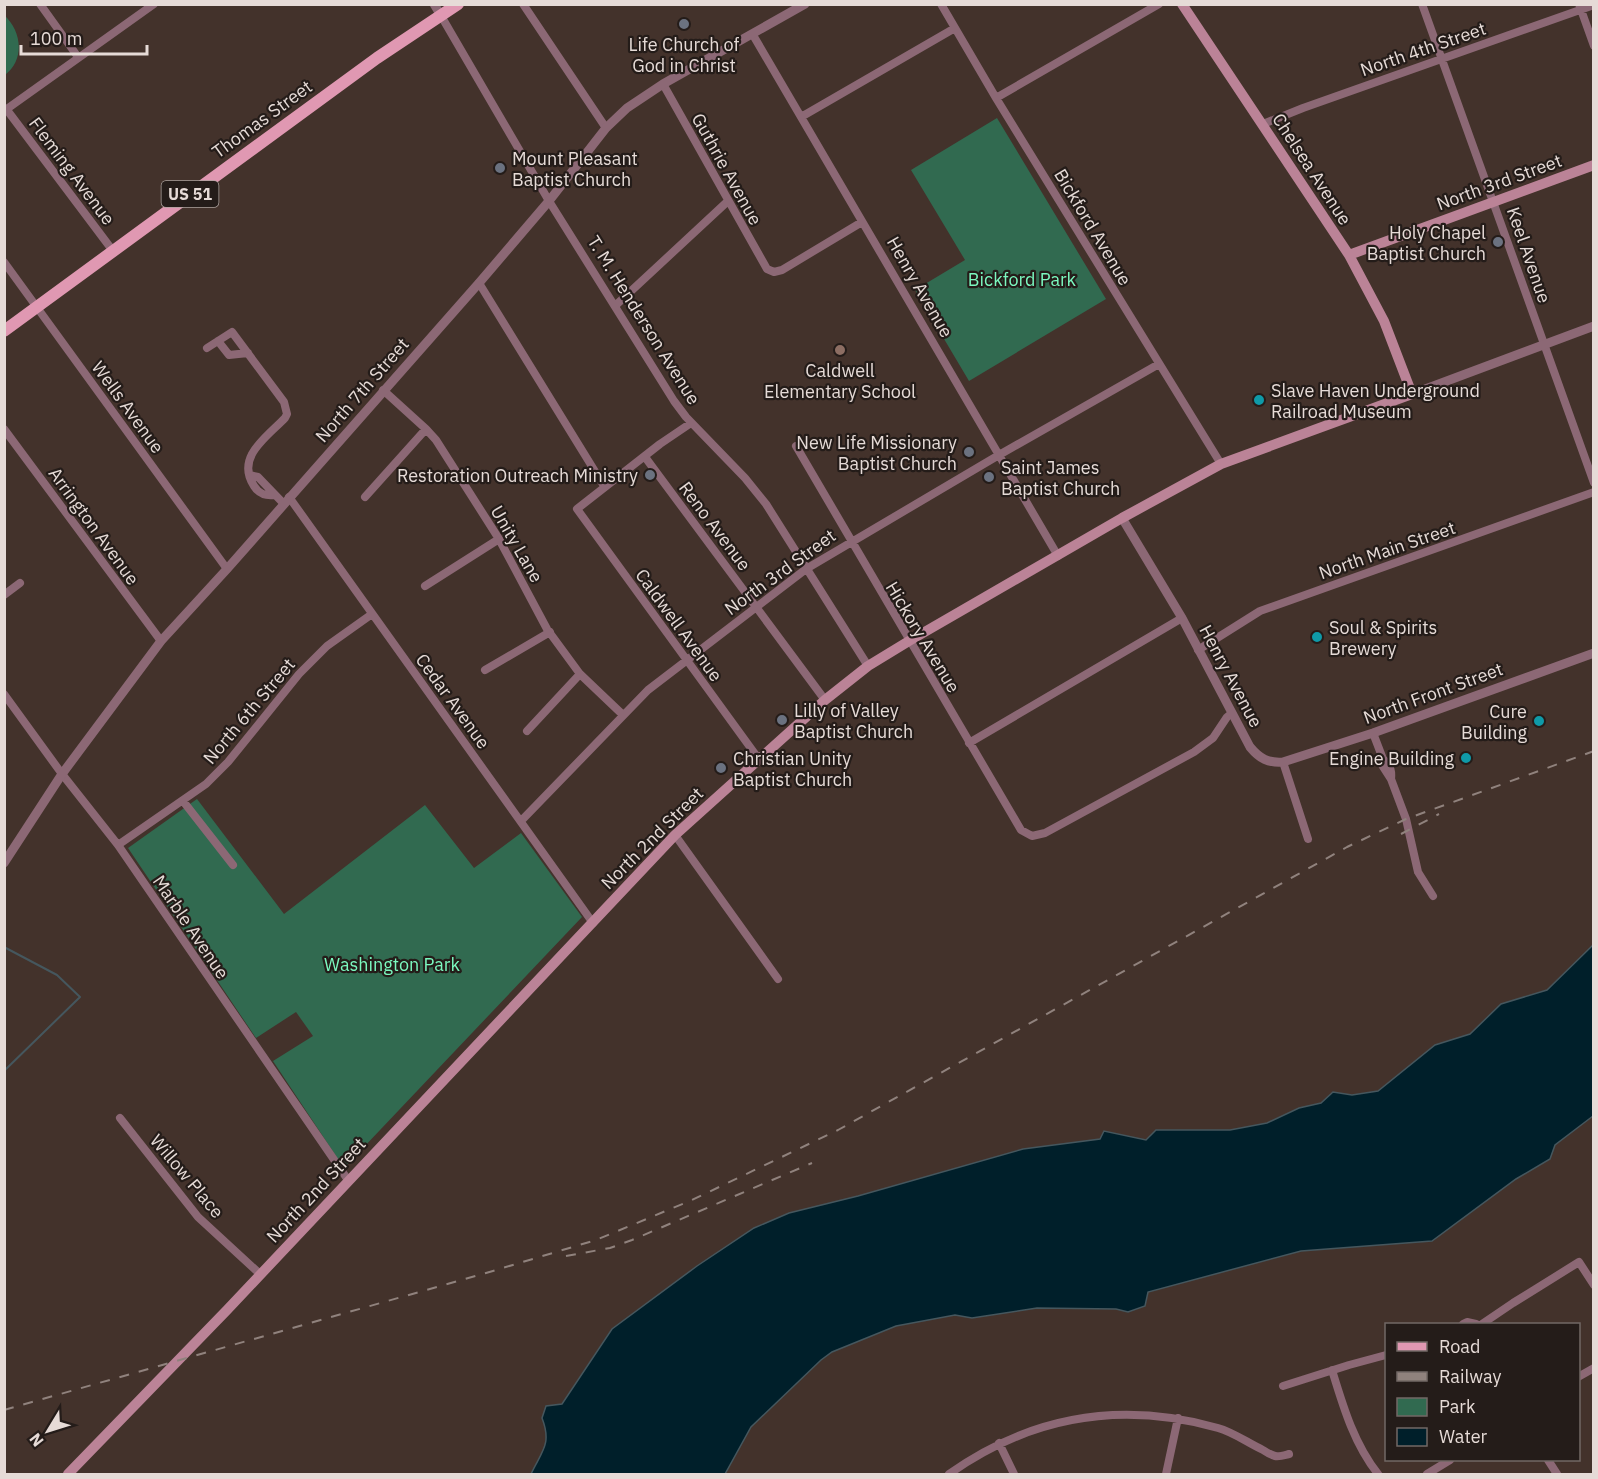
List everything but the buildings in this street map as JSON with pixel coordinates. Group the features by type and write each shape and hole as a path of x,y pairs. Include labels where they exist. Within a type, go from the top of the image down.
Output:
{"main road":[{"name":"Thomas Street","path":"4,331 377,57 437,10 458,4"},
{"name":"Chelsea Avenue","path":"1182,4 1349,255 1384,321 1413,393"},
{"name":"North 3rd Street","path":"1349,255 1593,165"},
{"name":"North 2nd Street","path":"68,1474 675,835 825,700 868,666 909,641 1122,518 1221,464 1413,393"}],"street":[{"path":"40,4 78,57"},
{"path":"6,111 154,4"},
{"path":"523,4 606,128"},
{"name":"North 7th Street","path":"4,863 62,774 161,641 479,283 549,201 606,128 627,108 663,84 805,4"},
{"name":"Bickford Avenue","path":"941,4 996,98 1221,464"},
{"path":"996,98 1159,4"},
{"name":"Keel Avenue","path":"1422,4 1593,483"},
{"name":"North 4th Street","path":"1263,124 1580,7 1593,5"},
{"path":"1580,7 1593,46"},
{"name":"T. M. Henderson Avenue","path":"437,10 549,201 674,401 691,423 745,478 766,504 868,666"},
{"path":"801,117 955,28"},
{"name":"Henry Avenue","path":"753,35 1058,555"},
{"name":"Guthrie Avenue","path":"663,84 767,269 774,272 782,270 862,222"},
{"name":"Fleming Avenue","path":"6,111 113,250"},
{"path":"616,305 728,201"},
{"name":"Wells Avenue","path":"4,262 227,569"},
{"path":"479,283 604,486 691,423"},
{"name":"North 2nd Street","path":"1413,393 1593,326"},
{"path":"207,348 232,332 248,353"},
{"path":"218,340 229,355 248,353"},
{"name":"Cedar Avenue","path":"248,353 284,402 287,414 250,454 248,465 250,475 258,477 274,495 286,501 372,614 593,922"},
{"name":"North 3rd Street","path":"521,821 622,714 648,690 806,569 1159,364"},
{"name":"Unity Lane","path":"383,390 436,440 498,539 549,632 580,674 622,714"},
{"name":"Arrington Avenue","path":"4,429 161,641"},
{"path":"365,497 426,429"},
{"name":"Hickory Avenue","path":"796,446 850,542 1021,830 1032,836 1045,833 1194,752 1213,738 1232,713"},
{"name":"Reno Avenue","path":"645,457 825,700"},
{"name":"Caldwell Avenue","path":"604,486 577,509 758,758"},
{"name":"North Main Street","path":"1198,650 1260,611 1593,492"},
{"name":"Henry Avenue","path":"1122,518 1182,618 1250,747 1257,756 1272,763 1283,762"},
{"path":"424,586 498,539"},
{"path":"4,595 20,583"},
{"name":"North 6th Street","path":"118,845 206,784 228,762 299,674 327,646 372,614"},
{"path":"969,744 1182,618"},
{"path":"485,670 549,632"},
{"name":"North Front Street","path":"1283,762 1373,733 1593,653"},
{"path":"527,730 580,674"},
{"name":"Marble Avenue","path":"4,694 62,774 118,845 348,1180"},
{"path":"1373,733 1383,759 1382,765 1406,819 1418,872 1433,896"},
{"path":"1283,762 1308,839"},
{"path":"183,801 233,865"},
{"path":"675,835 778,979"},
{"name":"Willow Place","path":"120,1118 198,1217 260,1274"},
{"path":"1483,1323 1580,1263 1593,1285"},
{"path":"1283,1386 1385,1355"},
{"path":"1580,1376 1593,1368"},
{"path":"1332,1370 1347,1418 1371,1466 1378,1474"},
{"path":"949,1474 973,1456 999,1443 1050,1424 1080,1417 1143,1414 1178,1418 1221,1429 1276,1456 1289,1454"},
{"path":"1166,1474 1178,1418"},
{"path":"999,1443 1014,1474"},
{"path":"1426,1474 1448,1461"},
{"path":"1549,1461 1557,1474"}],"green space":[{"path":"4,15 15,29 19,45 16,62 5,75"},
{"name":"Bickford Park","path":"997,118 1106,299 969,381 915,290 965,260 911,170"},
{"name":"Washington Park","path":"197,799 284,914 425,805 474,868 521,833 582,917 344,1168 273,1061 313,1036 296,1012 256,1038 128,848"}],"water":[{"path":"1593,945 1593,1116 1555,1145 1550,1159 1516,1179 1432,1241 1301,1251 1148,1292 1145,1306 1128,1312 1116,1309 1037,1308 972,1318 955,1315 896,1326 832,1352 821,1360 751,1427 725,1474 531,1474 546,1441 542,1418 546,1406 562,1404 612,1329 697,1266 754,1228 789,1213 858,1196 1023,1149 1100,1139 1104,1131 1146,1140 1156,1130 1230,1130 1267,1123 1299,1108 1321,1103 1333,1092 1352,1095 1378,1091 1435,1045 1470,1034 1501,1004 1547,990"}],"waterway":[{"path":"4,947 57,975 80,997 4,1071"}],"railway":[{"path":"4,1410 596,1240 692,1200 838,1130 1347,847 1406,819 1594,751"},
{"path":"1401,834 1439,814"},
{"path":"566,1256 610,1248 632,1240 812,1163"}],"place":[{"name":"Life Church of God in Christ","path":"684,24"},
{"name":"Mount Pleasant Baptist Church","path":"500,168"},
{"name":"Holy Chapel Baptist Church","path":"1498,242"},
{"name":"Caldwell Elementary School","path":"840,350"},
{"name":"Slave Haven Underground Railroad Museum","path":"1259,400"},
{"name":"New Life Missionary Baptist Church","path":"969,452"},
{"name":"Restoration Outreach Ministry","path":"650,475"},
{"name":"Saint James Baptist Church","path":"989,477"},
{"name":"Soul & Spirits Brewery","path":"1317,637"},
{"name":"Lilly of Valley Baptist Church","path":"782,720"},
{"name":"Cure Building","path":"1539,721"},
{"name":"Engine Building","path":"1466,758"},
{"name":"Christian Unity Baptist Church","path":"721,768"}]}
